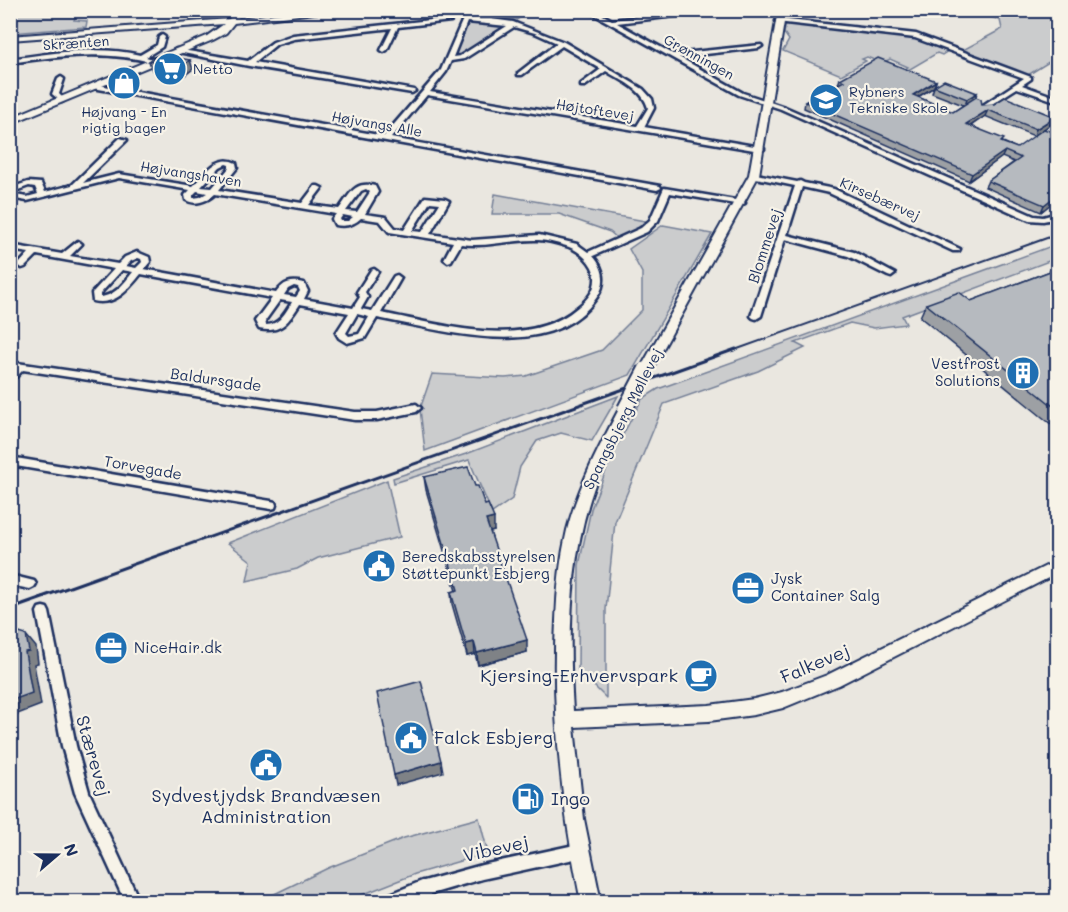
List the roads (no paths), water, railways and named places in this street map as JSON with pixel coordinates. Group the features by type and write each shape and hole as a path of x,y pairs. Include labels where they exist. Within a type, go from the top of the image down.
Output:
{"street":[{"path":"119,29 317,10"},
{"path":"10,38 166,26 232,17 335,10"},
{"name":"Grønningen","path":"589,10 741,94 768,102"},
{"path":"610,22 722,10"},
{"name":"Spangsbjerg Møllevej","path":"591,902 579,851 565,719 563,628 569,556 587,489 625,409 754,175 768,102 771,63 782,10"},
{"path":"10,121 218,34 232,17"},
{"path":"249,64 268,47 293,37 449,20"},
{"path":"386,139 444,71 465,20 513,24 543,32 641,90 649,99 651,108 639,129"},
{"path":"779,21 916,36 1029,78 982,108"},
{"path":"449,59 462,58 513,24"},
{"path":"384,50 396,26"},
{"path":"142,56 160,46 162,37"},
{"path":"520,74 562,43"},
{"path":"672,56 759,46"},
{"path":"176,51 412,91"},
{"name":"Skrænten","path":"10,61 112,52 142,56 154,61"},
{"path":"583,85 605,69"},
{"path":"61,79 56,94 62,100"},
{"name":"Højvangs Alle","path":"93,86 657,188"},
{"path":"1017,86 1058,100"},
{"name":"Højtoftevej","path":"425,93 760,149"},
{"path":"768,102 1032,218 1043,219 1058,215"},
{"name":"Højvangshaven","path":"74,187 123,140"},
{"path":"225,162 232,163 233,168 212,191 206,198 193,201 189,195 217,165 225,162"},
{"name":"Kirsebærvej","path":"754,175 831,191 956,249"},
{"name":"Højvangshaven","path":"10,194 27,199 119,176 383,219 392,230 458,241 484,244 520,237 538,237 574,246 587,255"},
{"name":"Blommevej","path":"756,316 800,183"},
{"name":"Højvangshaven","path":"10,194 28,184 39,185 43,195"},
{"path":"341,212 357,189 364,186 372,188 374,192 358,215"},
{"path":"304,206 318,188"},
{"path":"10,247 375,315 490,335 517,336 542,331 565,322 583,308 596,293 600,281 598,270 587,255 644,230 654,221 667,190 741,202"},
{"path":"407,232 428,199 445,201 425,235"},
{"path":"782,236 851,254 891,274"},
{"path":"448,259 458,241"},
{"path":"64,257 78,244"},
{"path":"22,265 36,251"},
{"path":"142,255 146,259 146,262 115,296 106,300 96,298 96,293 120,267 128,259 142,255"},
{"path":"374,272 361,292 364,297 341,333 347,340 362,336 397,278"},
{"path":"298,283 303,287 304,291 280,325 265,329 260,325 260,321 278,296 285,287 298,283"},
{"path":"10,378 15,366"},
{"name":"Baldursgade","path":"15,366 356,416 377,416 416,408"},
{"name":"Torvegade","path":"10,461 271,505"},
{"name":"Falkevej","path":"565,719 709,713 783,700 833,680 1058,566"},
{"path":"10,580 30,584"},
{"name":"Stærevej","path":"43,612 69,746 82,793 133,902"},
{"name":"Vibevej","path":"388,902 424,895 484,871 579,851"}],"railway":[{"path":"732,351 1058,234"},
{"path":"39,598 736,349"},
{"path":"10,609 44,597"}],"place":[{"name":"Netto","path":"170,69"},
{"name":"Højvang - En rigtig bager","path":"124,83"},
{"name":"Rybners Tekniske Skole","path":"826,100"},
{"name":"Vestfrost Solutions","path":"1023,373"},
{"name":"Beredskabsstyrelsen Støttepunkt Esbjerg","path":"379,566"},
{"name":"Jysk Container Salg","path":"748,588"},
{"name":"NiceHair.dk","path":"111,648"},
{"name":"Kjersing-Erhvervspark","path":"701,676"},
{"name":"Falck Esbjerg","path":"411,738"},
{"name":"Sydvestjydsk Brandvæsen Administration","path":"266,765"},
{"name":"Ingo","path":"528,799"}]}
